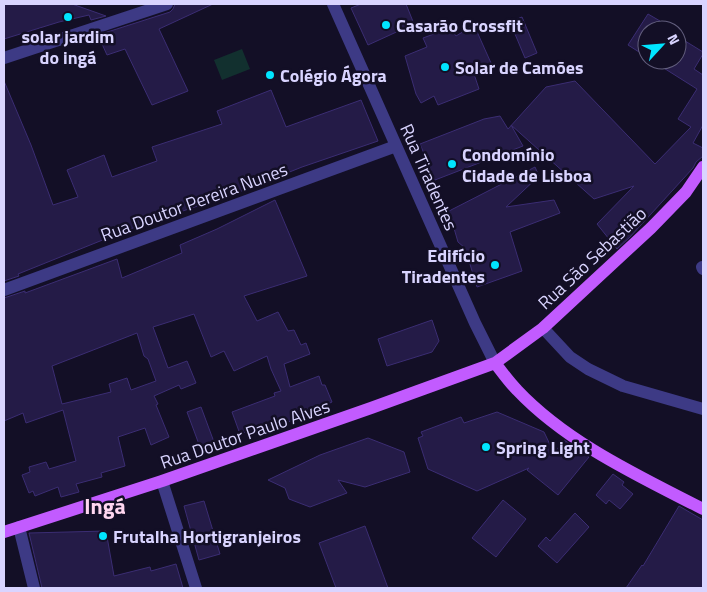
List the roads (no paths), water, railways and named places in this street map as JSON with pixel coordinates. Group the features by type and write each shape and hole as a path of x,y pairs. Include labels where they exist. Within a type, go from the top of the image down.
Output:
{"main road":[{"name":"Rua São Sebastião","path":"495,363 543,328 651,228 686,192 703,167"},
{"name":"Rua Doutor Paulo Alves","path":"4,532 162,481 495,363"},
{"path":"495,363 516,390 549,420 580,442 703,508"}],"street":[{"path":"4,58 167,4"},
{"name":"Rua Tiradentes","path":"333,4 475,323 495,363"},
{"name":"Rua Doutor Pereira Nunes","path":"4,290 396,146"},
{"path":"543,328 570,357 588,369 623,386 703,410"},
{"path":"162,481 196,588"},
{"path":"19,527 34,588"}],"place":[{"name":"solar jardim do ingá","path":"68,17"},
{"name":"Casarão Crossfit","path":"386,25"},
{"name":"Solar de Camões","path":"445,67"},
{"name":"Colégio Ágora","path":"270,75"},
{"name":"Condomínio Cidade de Lisboa","path":"452,164"},
{"name":"Edifício Tiradentes","path":"495,265"},
{"name":"Spring Light","path":"486,447"},
{"name":"Frutalha Hortigranjeiros","path":"103,536"}],"district":[{"name":"Ingá","path":"105,506"}]}
